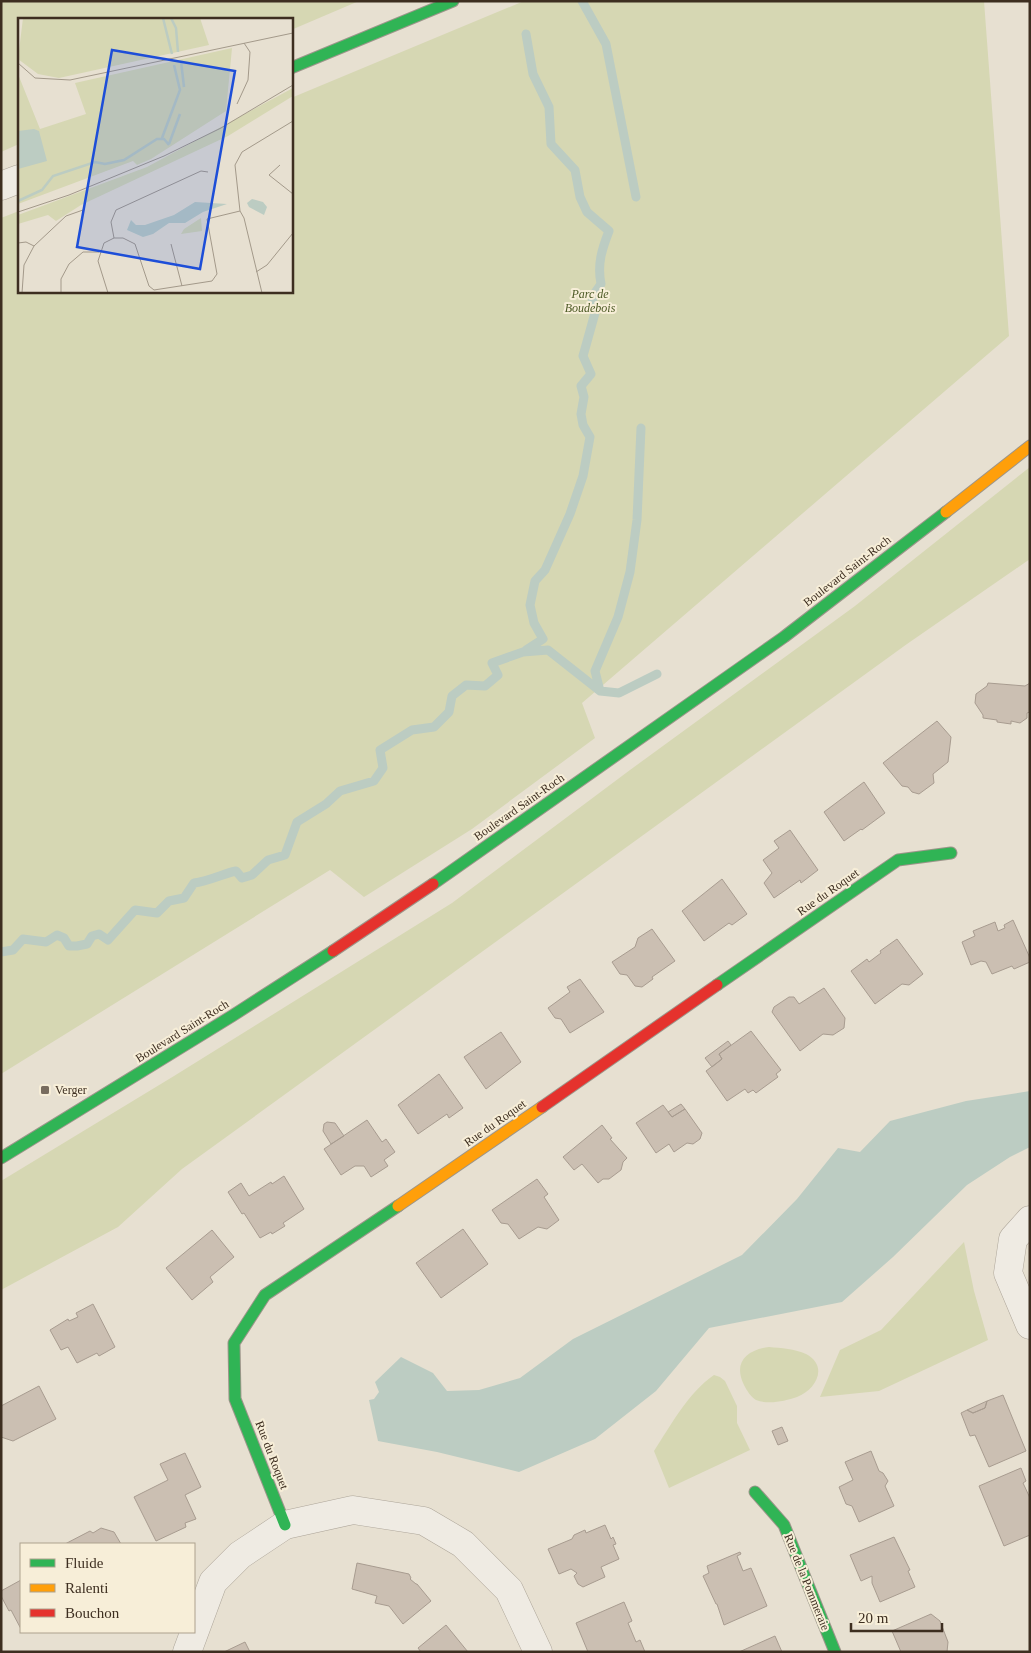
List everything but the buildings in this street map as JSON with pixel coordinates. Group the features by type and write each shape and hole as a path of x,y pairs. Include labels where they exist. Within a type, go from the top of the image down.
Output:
{"street":[{"path":"292,68 453,1"},
{"path":"1,186 18,179"},
{"name":"Boulevard Saint-Roch","path":"1,1158 232,1016 392,913 784,637 1030,446"},
{"name":"Rue du Roquet","path":"285,1525 235,1399 234,1343 265,1295 369,1227 898,860 952,853"},
{"path":"1030,1220 1013,1239 1008,1273 1030,1325"},
{"name":"Rue de la Pommeraie","path":"756,1492 784,1525 835,1652"},
{"path":"195,1630 213,1582 240,1555 285,1525 353,1510 424,1521 463,1544 509,1590 538,1652"},
{"path":"187,1652 194,1633"}],"green space":[{"path":"1,1 359,1 292,30 292,18 18,18 18,144 1,152"},
{"name":"Parc de Boudebois","path":"524,1 984,1 1009,336 582,703 595,738 472,829 364,897 330,870 1,1074 1,218 18,211 18,292 292,292 292,98"},
{"path":"1030,467 1030,559 907,644 182,1169 118,1227 1,1290 1,1181 452,903 855,606"},
{"path":"964,1242 974,1291 988,1340 879,1391 820,1397 840,1350 881,1330"},
{"path":"769,1347 797,1351 813,1359 818,1371 817,1377 810,1389 797,1397 777,1402 756,1400 749,1394 741,1377 741,1364 754,1351"},
{"path":"714,1375 725,1381 737,1406 737,1423 750,1450 669,1488 654,1451 688,1400"}],"shaded area":[{"path":"1030,1091 1030,1147 1010,1157 967,1185 893,1257 842,1302 709,1328 656,1391 595,1439 519,1472 437,1452 378,1441 369,1400 374,1399 379,1392 375,1382 401,1357 433,1373 447,1391 479,1390 520,1378 573,1339 742,1255 797,1199 838,1148 860,1152 890,1121 966,1101"}],"waterway":[{"path":"582,1 606,44 636,197"},
{"path":"526,34 533,74 549,107 551,144 575,170 580,197 587,212 609,231 601,257 601,284 592,297 595,313 583,356 591,374 581,386 584,397 581,414 583,425 590,437 583,476 570,514 545,570 535,581 530,605 534,623 543,639 526,650"},
{"path":"600,691 595,671 618,617 630,572 637,520 641,428"},
{"path":"1,952 13,950 23,939 46,942 57,935 64,938 69,946 87,944 92,936 99,934 108,940 135,910 157,913 169,901 184,898 194,883 236,871 242,878 252,875 268,860 285,855 297,822 326,804 340,791 374,781 383,768 380,750 412,730 434,727 449,712 452,696 466,685 485,686 498,675 492,663 523,652 548,650 600,691 619,693 657,674"}],"traffic: fast":[{"path":"292,68 453,1"},
{"path":"433,884 784,637 946,512"},
{"path":"717,985 898,860 951,853"},
{"path":"1,1158 232,1016 333,951"},
{"path":"285,1525 235,1399 234,1343 265,1295 398,1206"},
{"path":"755,1492 784,1525 835,1652"}],"traffic: slow":[{"path":"946,512 1030,446"},
{"path":"398,1206 542,1107"}],"traffic: jam":[{"path":"333,951 433,884"},
{"path":"542,1107 717,985"}],"place":[{"name":"Verger","path":"45,1090"}]}
